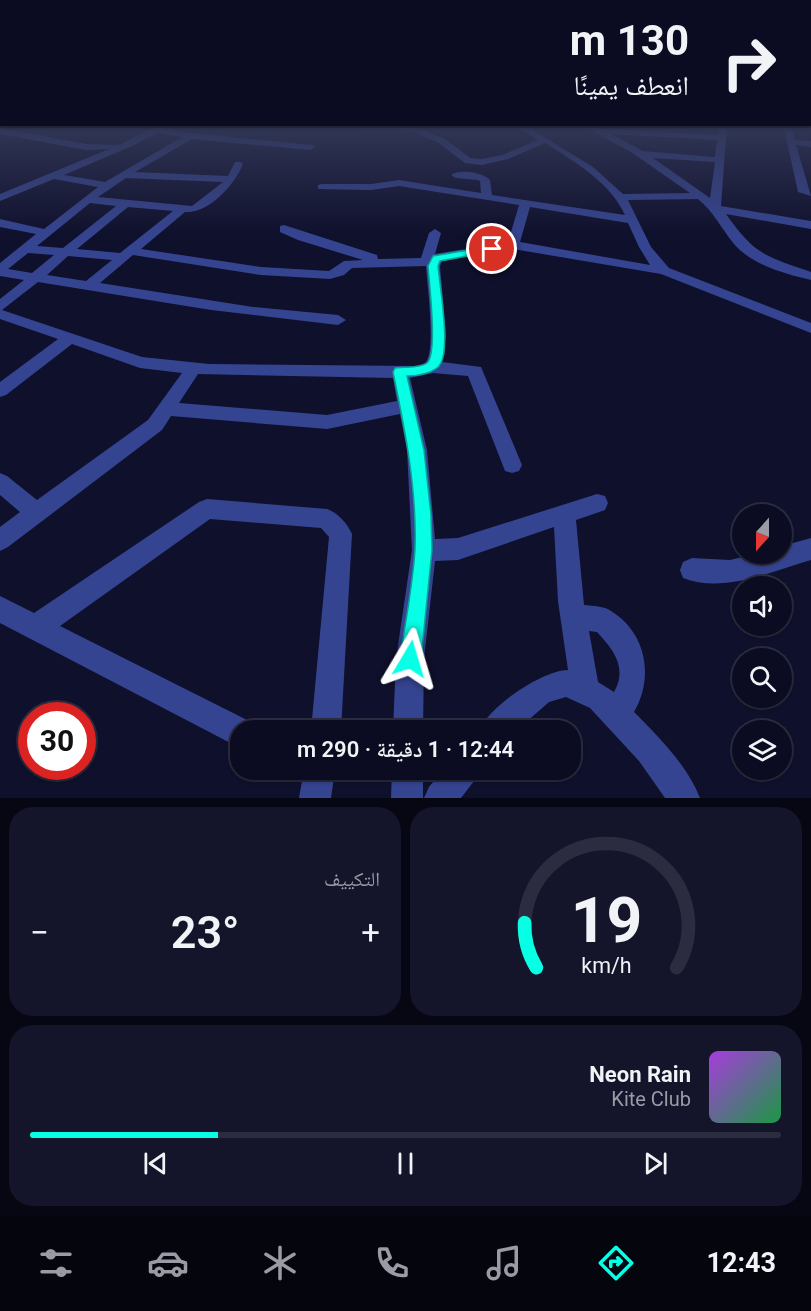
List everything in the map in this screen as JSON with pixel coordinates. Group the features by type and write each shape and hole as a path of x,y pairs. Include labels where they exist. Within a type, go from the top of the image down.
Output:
{"street":[{"path":"0,198 88,161"},
{"path":"0,271 107,185 147,161"},
{"path":"576,161 607,183 621,197 653,263 664,271"},
{"path":"649,161 701,196 716,209 741,244 764,259 811,276"},
{"path":"716,209 720,161"},
{"path":"89,200 194,209 232,179 238,164"},
{"path":"716,209 808,208 797,164 811,166"},
{"path":"147,205 190,165"},
{"path":"124,175 232,179"},
{"path":"456,175 480,177 485,180 487,198"},
{"path":"53,176 107,185"},
{"path":"322,187 347,185 380,189 399,183 632,220"},
{"path":"621,197 701,196"},
{"path":"0,306 127,202"},
{"path":"513,245 525,204"},
{"path":"88,286 183,208"},
{"path":"1,224 46,233"},
{"path":"284,229 302,237 386,262"},
{"path":"431,367 435,362 439,345 433,266 430,262 435,233"},
{"path":"25,249 66,253 126,254 261,272 330,275 339,272 349,264 430,262 436,258 513,245 664,271 811,328"},
{"path":"0,271 299,318 338,320"},
{"path":"0,314 140,362 194,368 412,372 431,367 475,371 512,465"},
{"path":"0,392 70,338"},
{"path":"0,540 155,425 194,368"},
{"path":"400,372 417,450 424,550 410,659 408,720"},
{"path":"166,409 327,422 407,406"},
{"path":"0,482 36,512"},
{"path":"424,550 458,549 597,502"},
{"path":"36,627 207,510 327,519 341,534 327,720"},
{"path":"564,515 574,617 585,691"},
{"path":"692,570 730,572 811,549"},
{"path":"0,609 230,728"},
{"path":"574,617 603,620 628,647 634,684 625,703 616,714"},
{"path":"507,720 540,691 566,683 585,691 600,698 650,750 684,798"},
{"path":"315,798 318,780"},
{"path":"407,798 408,780"},
{"path":"440,798 455,780"}],"route":[{"path":"410,659 424,550 423,515 417,450 400,372 412,372 431,367 435,362 439,345 433,266 436,258 492,249"}]}
